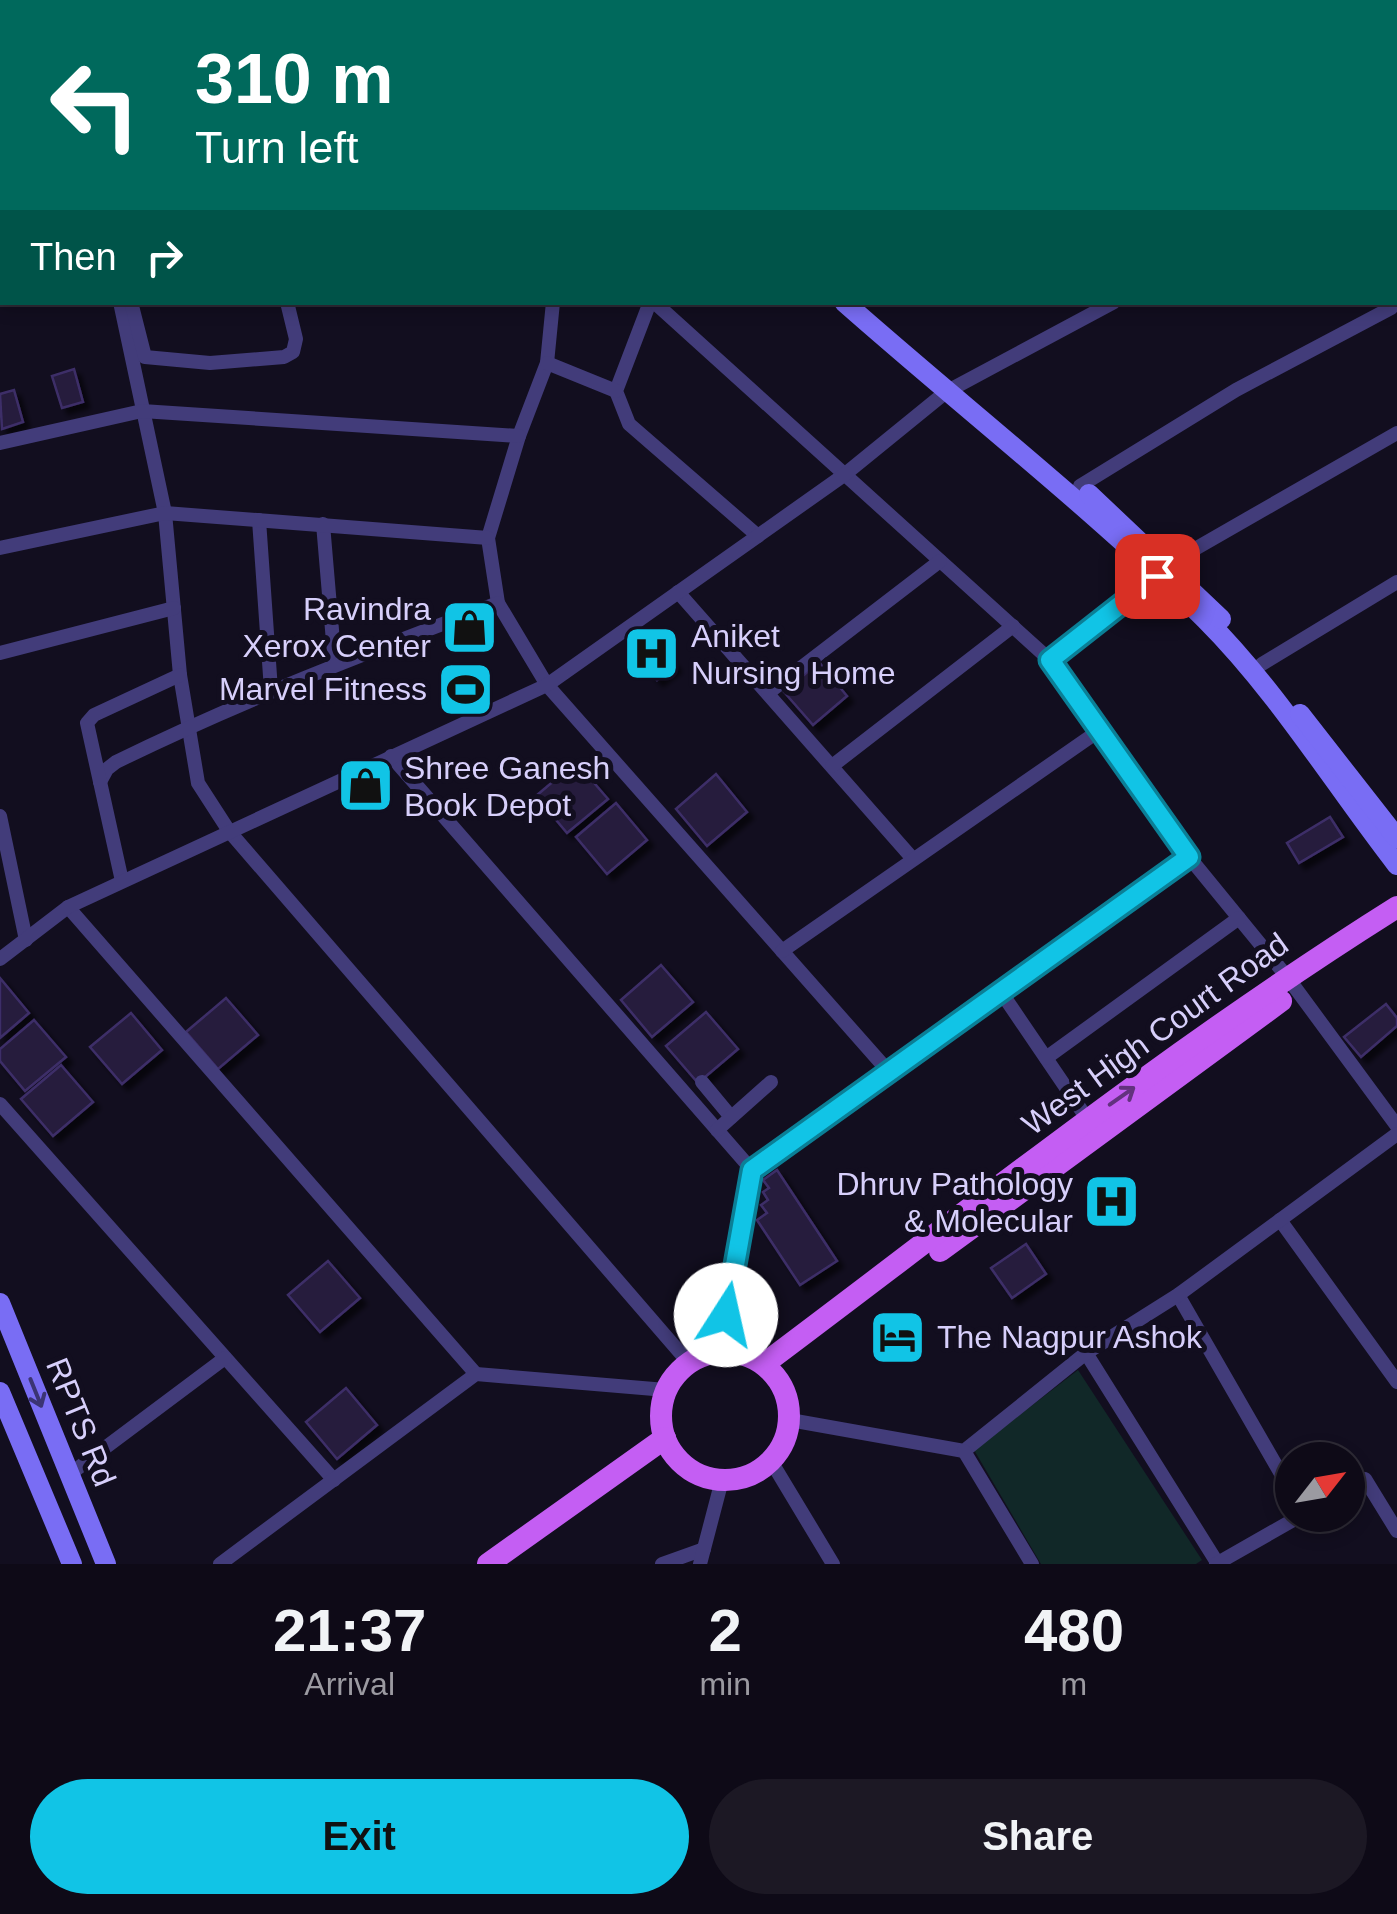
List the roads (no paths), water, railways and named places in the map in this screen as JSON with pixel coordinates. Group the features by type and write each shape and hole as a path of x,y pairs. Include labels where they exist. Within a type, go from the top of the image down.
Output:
{"main road":[{"path":"848,305 1080,486 1244,662 1397,866"},
{"path":"866,305 1067,492 1162,570 1203,598 1262,664 1397,838"},
{"name":"West High Court Road","path":"769,1369 1088,1120 1292,984 1320,954 1397,907"},
{"path":"769,1369 828,1332 1142,1105 1292,984 1397,926"},
{"name":"RPTS Rd","path":"0,1303 106,1564"},
{"path":"720,1352 736,1352 769,1369 784,1388 790,1420 787,1436 771,1461 757,1472 740,1479 702,1476 685,1466 668,1444 662,1406 675,1375 688,1363 720,1352"},
{"path":"0,1392 72,1564"},
{"path":"488,1564 668,1444"},
{"path":"514,1564 668,1444"}],"street":[{"path":"121,305 136,348 145,357 210,363 284,357 293,352 296,339 288,305"},
{"path":"131,305 142,411 165,513 180,675 198,783 229,831 688,1363"},
{"path":"553,305 547,363 519,436 488,538 498,603 547,685 890,1072"},
{"path":"651,305 616,391 629,424 758,536"},
{"path":"655,305 1050,660 1189,857 1292,984 1397,1126"},
{"path":"0,959 68,907 547,685 844,475 952,389 1103,305"},
{"path":"1080,486 1236,390 1392,310"},
{"path":"547,363 616,391"},
{"path":"0,443 142,411 519,436"},
{"path":"1050,660 1162,570 1397,433"},
{"path":"0,548 165,513 488,538"},
{"path":"260,520 271,690"},
{"path":"323,524 334,665"},
{"path":"768,693 940,561"},
{"path":"1262,664 1397,582"},
{"path":"678,592 913,859"},
{"path":"100,782 116,762 187,727 271,690 498,603"},
{"path":"0,653 174,608"},
{"path":"832,766 1013,626"},
{"path":"122,881 87,723 94,715 180,675"},
{"path":"782,950 1100,730"},
{"path":"391,756 752,1170"},
{"path":"0,816 26,940"},
{"path":"720,1352 752,1170 1189,857"},
{"path":"68,907 476,1374"},
{"path":"1046,1058 1238,918"},
{"path":"1000,992 1088,1120"},
{"path":"702,1082 732,1117"},
{"path":"717,1130 772,1082"},
{"path":"0,1104 334,1480"},
{"path":"790,1420 964,1450 1086,1352 1178,1294 1397,1134"},
{"path":"1280,1220 1397,1382"},
{"path":"1178,1294 1275,1463"},
{"path":"1086,1352 1217,1564 1275,1531"},
{"path":"70,1474 225,1358"},
{"path":"220,1564 476,1374 666,1390"},
{"path":"964,1450 1032,1564"},
{"path":"771,1461 829,1563"},
{"path":"1365,1479 1397,1531"},
{"path":"662,1564 702,1556 722,1480"}],"place":[{"name":"Ravindra Xerox Center","path":"470,627"},
{"name":"Aniket Nursing Home","path":"652,654"},
{"name":"Marvel Fitness","path":"466,689"},
{"name":"Shree Ganesh Book Depot","path":"365,786"},
{"name":"Dhruv Pathology & Molecular","path":"1112,1202"},
{"name":"The Nagpur Ashok","path":"898,1337"}]}
